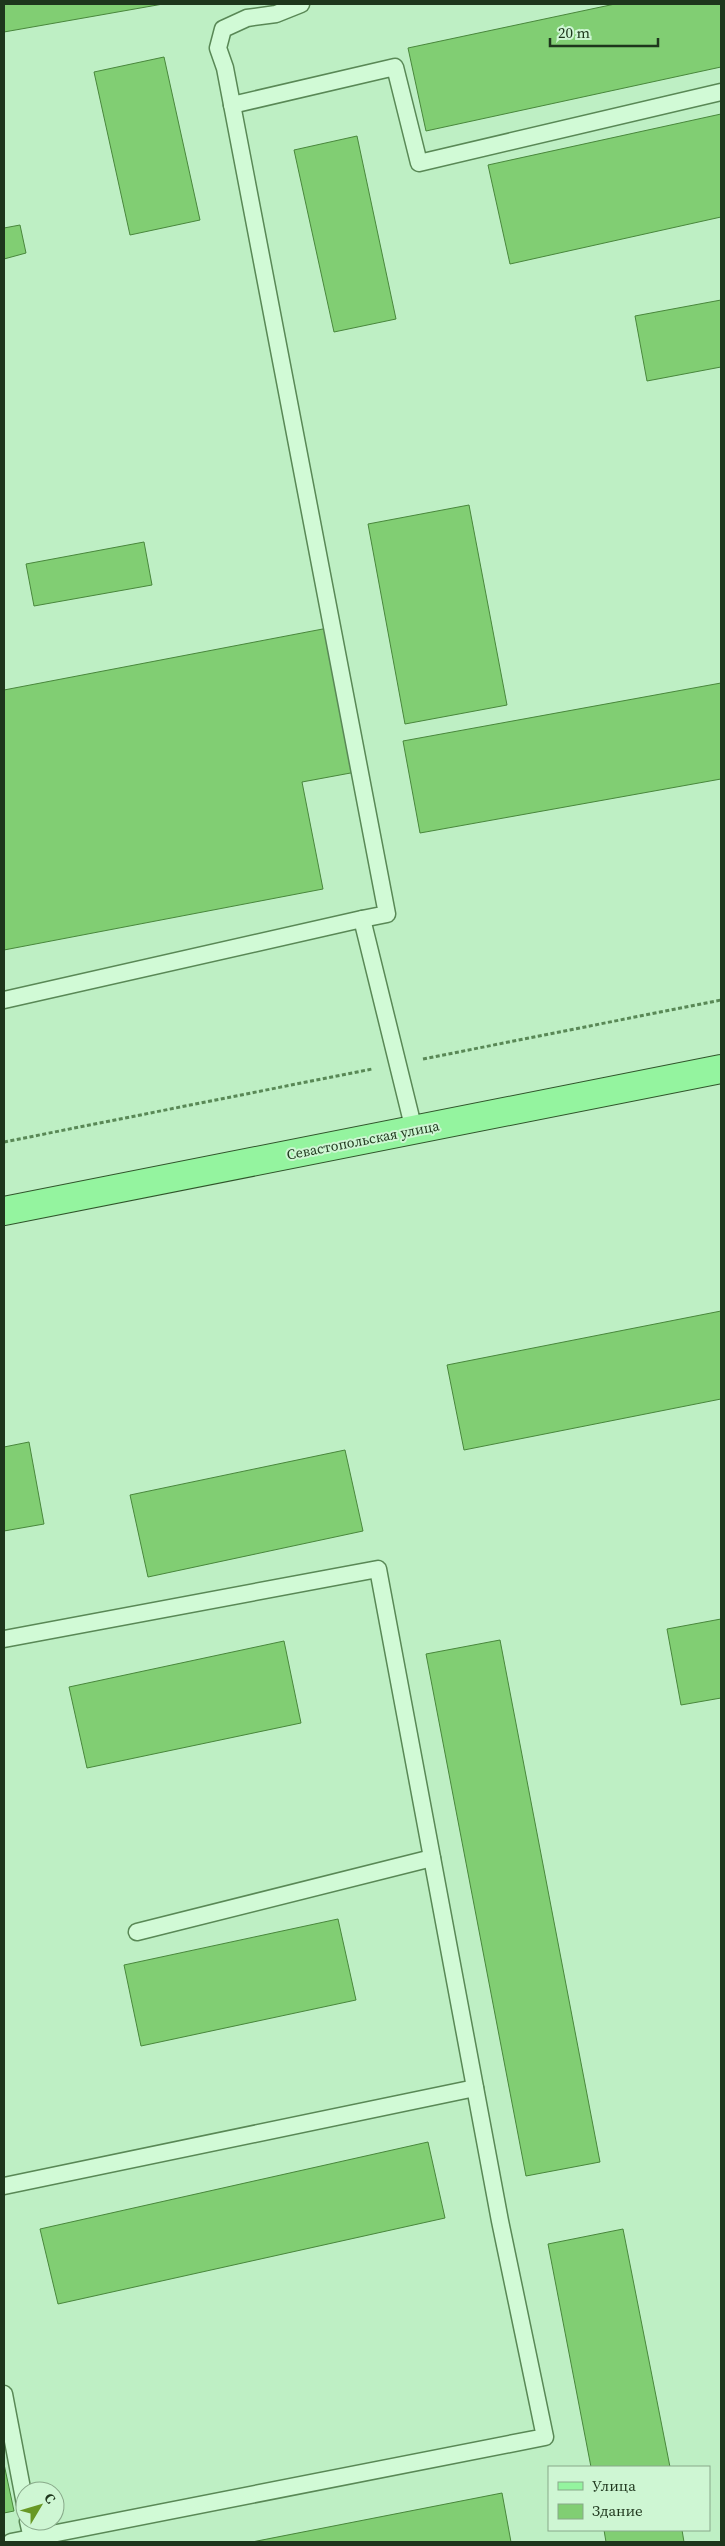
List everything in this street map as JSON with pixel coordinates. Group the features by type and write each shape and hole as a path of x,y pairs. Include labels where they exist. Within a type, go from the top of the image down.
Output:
{"main road":[{"name":"Севастопольская улица","path":"4,1211 721,1070"}],"lane":[{"path":"4,1000 387,914 232,106 218,48 222,29 247,18 276,14 301,4"},
{"path":"232,106 395,67 418,163 721,92"},
{"path":"362,919 414,1130"},
{"path":"4,1639 378,1569 475,2088 545,2437 11,2542"},
{"path":"137,1932 432,1858"},
{"path":"4,2186 475,2088"},
{"path":"4,2394 21,2481"},
{"path":"30,2531 32,2538"}],"path":[{"path":"4,1142 721,1000"}],"building":[{"path":"4,4 163,4 4,32"},
{"path":"615,4 721,4 721,67 426,131 408,48"},
{"path":"164,57 200,220 130,235 94,72"},
{"path":"721,114 721,217 510,264 488,165"},
{"path":"357,136 396,319 334,332 294,150"},
{"path":"20,225 26,253 4,259 4,228"},
{"path":"721,300 721,367 647,381 635,316"},
{"path":"469,505 507,705 405,724 368,524"},
{"path":"144,542 152,585 34,606 26,564"},
{"path":"328,628 356,772 302,782 323,889 4,950 4,690"},
{"path":"721,683 721,779 420,833 403,741"},
{"path":"721,1311 721,1399 464,1450 447,1365"},
{"path":"29,1442 44,1524 4,1531 4,1447"},
{"path":"345,1450 363,1531 148,1577 130,1495"},
{"path":"721,1619 721,1698 681,1705 667,1629"},
{"path":"500,1640 600,2162 526,2176 426,1654"},
{"path":"284,1641 301,1723 87,1768 69,1687"},
{"path":"338,1919 356,2000 141,2046 124,1965"},
{"path":"428,2142 445,2218 58,2304 40,2229"},
{"path":"623,2229 670,2466 591,2466 548,2244"},
{"path":"4,2464 14,2511 4,2513"},
{"path":"502,2493 511,2542 252,2542"},
{"path":"604,2531 682,2531 684,2542 606,2542"}]}
